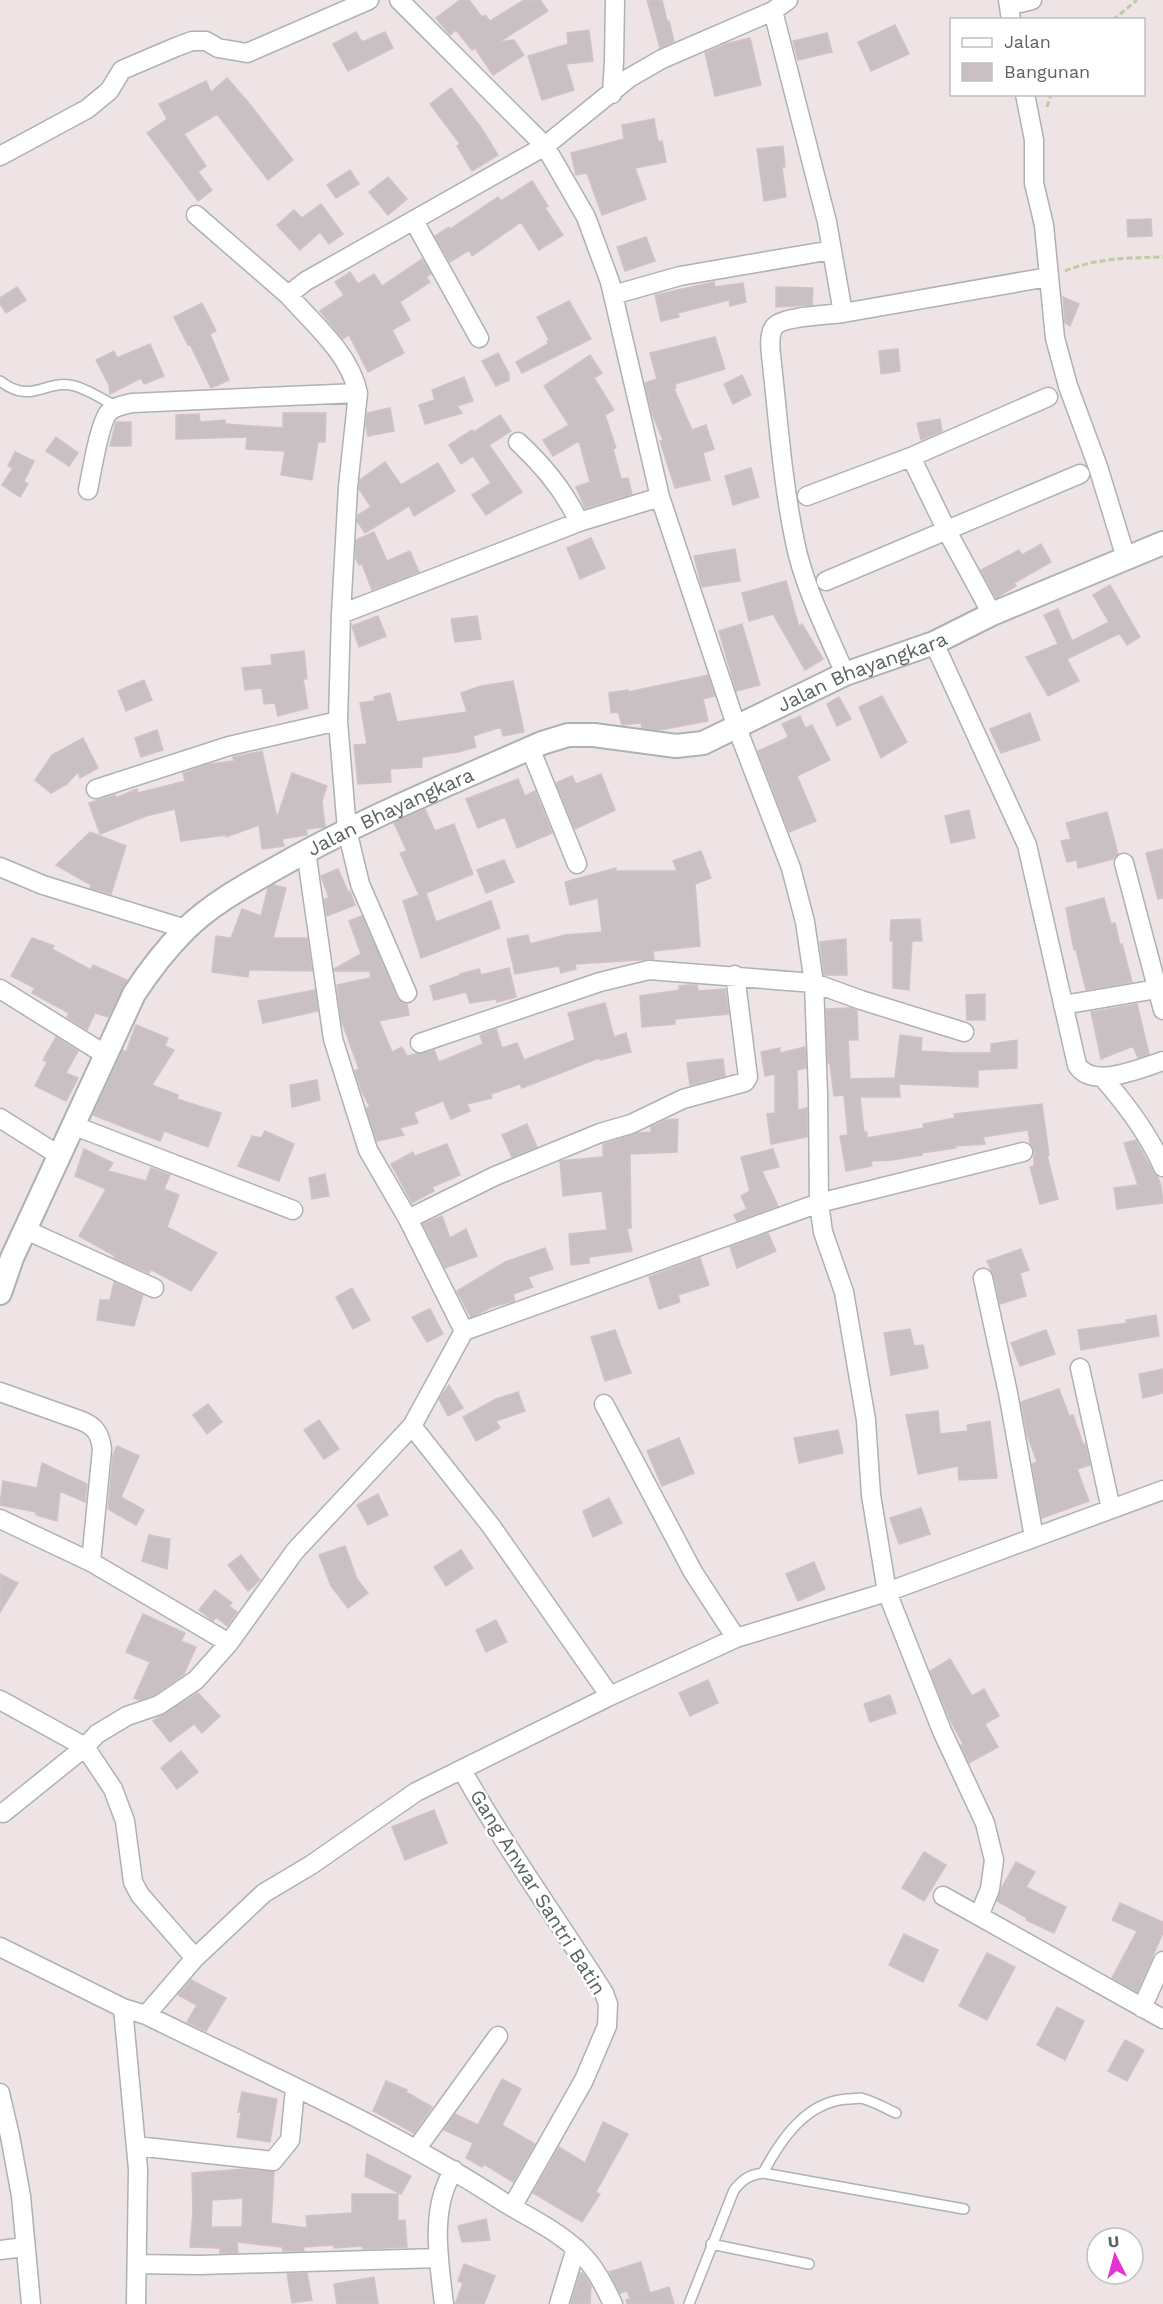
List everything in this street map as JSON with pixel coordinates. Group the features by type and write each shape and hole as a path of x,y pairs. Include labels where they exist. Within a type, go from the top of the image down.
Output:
{"street":[{"path":"0,156 87,109 109,91 122,70 176,47 192,41 206,41 218,48 247,53 369,0"},
{"path":"612,94 615,0"},
{"path":"288,295 306,281 545,146 629,78 662,59 772,11 788,0"},
{"path":"1011,18 1009,0 1020,3 1032,0"},
{"path":"404,2 545,146 586,217 610,282 660,497 737,728 791,868 805,922 814,983 819,1203 823,1232 844,1293 850,1327 866,1420 871,1495 887,1592 942,1731 985,1823 994,1860 990,1888 979,1916"},
{"path":"772,11 803,124 832,250 843,313"},
{"path":"1025,96 1034,140 1034,183 1044,225 1048,277 1058,349 1068,386 1098,467 1126,558"},
{"path":"196,215 288,295 346,361 356,381 358,393 348,487 341,614 338,721 346,830 360,884 407,993"},
{"path":"414,221 479,338"},
{"path":"613,295 680,276 832,250"},
{"path":"845,674 809,587 795,543 781,450 770,341 773,328 778,323 788,320 843,313 1048,277"},
{"path":"88,490 102,422 110,411 117,407 132,403 358,393"},
{"path":"807,496 911,457 1048,397"},
{"path":"518,442 540,462 557,483 579,522"},
{"path":"911,457 947,531 992,614"},
{"path":"826,581 1080,474"},
{"path":"341,614 579,522 660,497"},
{"name":"Jalan Bhayangkara","path":"0,1293 6,1256 26,1230 134,994 153,965 186,929 224,898 346,830 530,748 568,735 594,735 676,746 703,743 845,674 934,643 992,614 1163,543"},
{"path":"934,643 1027,845 1077,1065 1081,1072 1088,1076 1102,1077 1118,1075 1163,1061"},
{"path":"96,789 229,746 338,721"},
{"path":"530,748 577,864"},
{"path":"306,851 333,1039 368,1150 408,1219 464,1330"},
{"path":"1124,863 1163,1010"},
{"path":"0,867 43,885 186,929"},
{"path":"420,1042 600,982 649,970 814,983 964,1032"},
{"path":"408,1219 495,1176 600,1133 631,1124 683,1098 745,1082 748,1077 735,975"},
{"path":"0,989 106,1055"},
{"path":"1063,1005 1157,989"},
{"path":"1102,1077 1127,1105 1151,1141 1163,1167"},
{"path":"0,1118 60,1156"},
{"path":"75,1126 293,1210"},
{"path":"3,1813 114,1722 150,1710 168,1701 196,1680 230,1643 295,1551 412,1426 464,1330 819,1203 1023,1152"},
{"path":"26,1230 154,1288"},
{"path":"983,1278 1008,1393 1034,1537"},
{"path":"1080,1368 1111,1509"},
{"path":"0,1392 94,1426 100,1436 102,1449 90,1562"},
{"path":"603,1404 693,1572 736,1638"},
{"path":"412,1426 491,1526 610,1696"},
{"path":"146,2015 195,1958 264,1893 311,1865 416,1792 610,1696 736,1638 887,1592 1163,1490"},
{"path":"0,1519 90,1562 230,1643"},
{"path":"0,1700 85,1747 113,1789 125,1821 133,1882 140,1895 195,1958"},
{"name":"Gang Anwar Santri Batin","path":"462,1770 493,1826 559,1922 604,1993 608,2004 607,2026 584,2080 512,2207"},
{"path":"943,1896 1163,2019"},
{"path":"0,1947 123,2008 146,2015 417,2148 552,2230 576,2248 597,2274 613,2304"},
{"path":"1142,2008 1163,1961"},
{"path":"123,2008 138,2169 136,2304"},
{"path":"417,2148 498,2036"},
{"path":"136,2146 273,2161 290,2140 295,2089"},
{"path":"0,2094 21,2196 30,2304"},
{"path":"444,2304 439,2258 439,2210 445,2184 454,2170"},
{"path":"0,2250 24,2247"},
{"path":"559,2304 576,2248"},
{"path":"137,2264 200,2265 439,2258"}],"lane":[{"path":"0,381 13,391 38,391 59,385 75,386 117,407"},
{"path":"763,2173 776,2149 795,2125 818,2106 836,2100 861,2098 896,2113"},
{"path":"688,2304 735,2190 742,2180 752,2175 763,2173 964,2209"},
{"path":"711,2244 809,2264"}],"path":[{"path":"1115,18 1137,0"},
{"path":"1048,277 1082,264 1110,259 1163,257"}],"building":[{"path":"460,0 469,0 482,17 485,15 490,21 524,0 540,0 548,11 499,42 514,40 524,55 493,75 475,48 472,50 456,30 450,35 436,18"},
{"path":"647,0 662,0 667,21 669,21 674,41 660,48"},
{"path":"895,25 909,54 871,71 858,42"},
{"path":"589,30 593,61 566,64 574,90 542,100 528,56 568,44 567,33"},
{"path":"356,32 362,42 385,32 393,48 348,71 333,44"},
{"path":"827,33 832,52 798,60 793,41"},
{"path":"750,38 761,85 715,96 705,53 726,44"},
{"path":"227,78 293,160 268,180 217,114 184,134 206,166 198,172 212,190 198,201 147,133 167,119 159,104 206,81 211,92"},
{"path":"451,88 482,129 498,155 472,171 457,146 460,144 430,104"},
{"path":"654,119 658,142 662,141 666,162 635,168 646,199 602,215 587,173 576,175 571,153 624,139 622,125"},
{"path":"783,146 785,167 782,167 786,197 764,201 757,149"},
{"path":"350,170 359,184 336,198 327,185"},
{"path":"388,177 407,199 388,215 369,192"},
{"path":"532,181 548,206 545,208 563,235 539,250 521,222 472,256 469,250 450,262 435,236 449,227 450,229 498,197 501,201"},
{"path":"321,204 343,234 329,244 320,232 300,250 277,225 294,210 302,218"},
{"path":"1151,219 1152,236 1128,237 1127,220"},
{"path":"646,237 655,261 625,271 617,247"},
{"path":"422,259 431,274 426,277 430,282 400,302 410,320 392,330 404,353 368,372 349,335 343,339 320,311 344,295 335,282 350,272 358,284 374,274 382,286"},
{"path":"714,282 715,287 743,283 746,302 730,306 729,300 678,313 679,317 661,321 655,295"},
{"path":"17,287 26,300 6,313 0,304 0,298"},
{"path":"776,287 813,288 812,305 776,307"},
{"path":"1063,297 1079,304 1070,326 1065,323"},
{"path":"569,301 591,339 522,373 516,362 548,344 549,340 537,317"},
{"path":"202,303 216,331 210,334 229,380 211,388 174,317"},
{"path":"715,337 725,369 675,384 674,389 692,430 706,425 714,449 703,453 710,480 675,488 645,383 657,379 650,353"},
{"path":"150,344 164,376 144,384 141,378 110,394 109,385 96,360 114,351 117,358"},
{"path":"898,349 900,371 881,374 879,351"},
{"path":"498,353 509,374 509,380 496,386 482,361"},
{"path":"590,355 602,373 594,378 614,410 605,415 616,448 613,449 621,479 628,478 632,494 585,508 576,487 590,482 579,441 553,456 543,440 569,425 544,386"},
{"path":"742,375 751,395 733,404 724,384"},
{"path":"464,377 473,401 457,406 462,413 425,424 419,405 435,400 432,390"},
{"path":"390,408 394,431 368,436 367,413"},
{"path":"283,413 326,413 325,442 318,442 312,480 281,475 285,451 246,449 247,437 176,439 176,415 199,414 200,422 225,420 225,424 283,428"},
{"path":"500,415 511,431 489,445 522,492 486,515 472,495 491,483 473,456 461,464 449,445"},
{"path":"940,419 942,431 921,440 917,423"},
{"path":"116,422 131,422 131,446 110,446"},
{"path":"56,437 78,453 69,466 46,451"},
{"path":"15,452 34,461 24,481 28,484 20,497 2,485 13,468 8,466"},
{"path":"385,462 401,485 438,463 455,491 414,516 409,506 365,533 357,521 358,515 371,507 359,489 360,480"},
{"path":"751,468 759,497 733,505 725,476"},
{"path":"374,532 387,561 410,551 419,572 372,590 362,564 359,565 355,557 356,540"},
{"path":"591,538 605,568 580,579 567,548"},
{"path":"1041,544 1051,562 1014,583 1016,586 996,598 981,570 1019,550 1022,555"},
{"path":"735,549 740,581 702,587 694,556"},
{"path":"786,581 799,627 802,624 823,659 805,670 773,614 749,621 742,593"},
{"path":"1110,585 1140,637 1127,645 1120,634 1116,635 1067,659 1079,681 1048,696 1026,657 1058,644 1044,615 1058,609 1072,641 1109,622 1093,595"},
{"path":"378,616 386,636 359,647 352,626"},
{"path":"477,616 481,639 455,642 451,619"},
{"path":"742,624 760,685 736,691 719,631"},
{"path":"304,651 307,679 303,679 308,708 278,716 275,703 264,704 262,688 245,690 242,668 272,665 271,655"},
{"path":"708,675 715,696 703,699 708,721 660,730 642,728 641,723 622,725 618,712 611,713 609,693 628,690 628,692"},
{"path":"144,680 152,700 126,711 118,691"},
{"path":"513,681 524,732 503,736 501,727 473,736 476,747 422,757 422,767 390,769 391,782 358,784 354,745 367,744 360,703 375,701 374,697 390,693 397,722 467,712 461,693 481,686"},
{"path":"882,696 907,742 881,758 859,707"},
{"path":"839,697 851,719 837,726 827,704"},
{"path":"1030,713 1040,740 1001,753 990,729"},
{"path":"800,716 805,728 812,725 830,760 797,776 816,821 789,832 758,751 785,739 788,736 782,724"},
{"path":"157,730 163,750 141,757 135,738"},
{"path":"83,738 98,768 80,778 78,772 67,784 51,793 35,780 52,755"},
{"path":"262,751 277,818 292,773 327,786 322,801 325,827 306,829 307,835 282,839 284,846 262,849 259,825 226,837 226,835 181,841 175,809 146,816 100,834 89,803 115,795 116,798 137,789 138,793 185,781 183,773 209,764 234,761 233,757"},
{"path":"601,774 615,810 575,829 556,783 572,776 576,784"},
{"path":"518,779 525,796 535,791 552,833 517,848 505,817 478,828 466,799"},
{"path":"425,809 435,831 454,824 473,874 426,893 436,922 491,901 500,928 421,958 403,901 419,895 400,853 407,851 394,823"},
{"path":"969,810 975,838 951,843 945,816"},
{"path":"1107,812 1118,854 1113,859 1078,868 1077,860 1067,862 1061,841 1071,839 1066,823"},
{"path":"90,832 126,846 111,894 90,888 91,885 56,865"},
{"path":"1163,849 1163,898 1158,899 1146,853"},
{"path":"701,851 711,878 695,884 700,946 653,951 654,959 575,964 576,969 561,973 559,966 515,974 507,939 528,935 530,944 565,935 602,932 598,898 570,905 565,882 616,868 616,871 677,871 673,861"},
{"path":"504,860 514,882 486,893 477,870"},
{"path":"338,869 355,905 327,916 324,899 329,898 321,876"},
{"path":"273,885 286,888 273,938 307,938 312,971 249,970 248,977 212,972 216,936 231,938 242,909 261,916 268,888"},
{"path":"1104,898 1111,924 1115,923 1120,945 1122,944 1132,982 1086,990 1076,950 1074,950 1066,908"},
{"path":"362,916 397,997 401,1002 407,1004 409,1015 379,1021 392,1052 402,1047 407,1056 434,1050 439,1062 483,1044 480,1035 496,1029 502,1048 517,1043 524,1060 575,1040 568,1013 605,1003 614,1037 626,1033 631,1052 600,1060 599,1058 522,1088 520,1084 491,1094 492,1098 467,1104 470,1111 451,1119 443,1101 414,1112 418,1123 400,1128 404,1135 377,1141 366,1108 370,1107 355,1071 359,1069 341,1019 337,985 370,978 370,971 335,971 334,969 361,954 349,921"},
{"path":"920,919 922,941 912,941 909,990 893,988 891,920"},
{"path":"32,938 54,946 52,949 91,970 93,965 127,980 108,1017 95,1013 87,1030 67,1017 69,1013 32,993 35,988 11,976"},
{"path":"846,939 847,975 824,975 820,942"},
{"path":"509,968 516,997 497,1002 496,999 470,1003 466,992 434,1000 430,986 479,969 481,975"},
{"path":"697,985 698,991 725,989 729,1014 675,1019 675,1024 642,1027 640,996 679,990 679,986"},
{"path":"315,990 318,1011 263,1023 258,1001"},
{"path":"985,994 985,1020 967,1020 966,995"},
{"path":"1137,1004 1149,1054 1138,1058 1133,1046 1101,1059 1091,1012"},
{"path":"851,1008 857,1011 858,1040 848,1040 850,1079 895,1078 900,1035 922,1038 921,1051 954,1053 991,1053 991,1044 1017,1040 1017,1068 978,1070 978,1087 899,1084 900,1097 860,1097 864,1132 867,1132 867,1138 924,1128 923,1124 955,1118 954,1114 1042,1104 1049,1155 1047,1156 1058,1199 1040,1204 1030,1167 1034,1166 1034,1150 1030,1143 1028,1130 983,1137 985,1144 955,1146 956,1148 922,1153 922,1155 871,1161 872,1166 846,1171 840,1136 848,1135 844,1095 834,1096 828,1063 826,1009"},
{"path":"136,1025 168,1038 165,1046 174,1050 152,1085 178,1095 177,1099 221,1113 208,1147 164,1131 160,1141 93,1115 123,1050 126,1052"},
{"path":"56,1037 78,1051 66,1073 78,1078 66,1101 35,1086 47,1062 43,1060"},
{"path":"805,1047 806,1068 797,1070 798,1110 807,1108 807,1137 771,1144 767,1114 775,1113 775,1074 765,1076 761,1052 780,1048 780,1053"},
{"path":"723,1059 725,1076 690,1085 687,1063"},
{"path":"317,1080 320,1100 292,1107 290,1085"},
{"path":"678,1119 677,1152 630,1154 631,1228 627,1228 632,1251 589,1257 589,1263 571,1265 569,1234 607,1230 602,1191 563,1196 560,1161 603,1157 603,1144 637,1133 651,1132 651,1127 666,1120"},
{"path":"527,1124 537,1147 512,1157 502,1135"},
{"path":"265,1131 294,1144 279,1181 238,1166 252,1136 261,1138"},
{"path":"1136,1140 1158,1177 1163,1203 1117,1209 1114,1188 1138,1185 1124,1143"},
{"path":"447,1144 460,1175 432,1187 434,1191 412,1203 391,1164 413,1152 415,1156"},
{"path":"84,1149 113,1163 108,1171 146,1181 151,1168 170,1175 164,1189 179,1195 167,1227 217,1253 191,1291 150,1269 149,1273 114,1258 115,1256 79,1236 106,1189 75,1176"},
{"path":"773,1149 779,1167 762,1171 778,1206 737,1221 734,1215 747,1209 741,1196 750,1191 741,1157"},
{"path":"325,1174 329,1196 312,1199 309,1178"},
{"path":"442,1216 450,1238 466,1229 477,1256 445,1268 423,1224"},
{"path":"768,1233 776,1251 737,1268 730,1247"},
{"path":"545,1248 553,1269 528,1277 533,1287 513,1294 515,1301 492,1307 471,1317 457,1291 505,1262"},
{"path":"1021,1249 1029,1270 1020,1273 1026,1296 1000,1304 994,1276 987,1261"},
{"path":"700,1258 709,1285 678,1295 680,1302 659,1309 649,1277"},
{"path":"114,1282 143,1295 134,1326 97,1320 100,1300 110,1300"},
{"path":"352,1288 370,1320 353,1329 336,1297"},
{"path":"430,1309 443,1334 427,1342 412,1317"},
{"path":"1156,1315 1159,1336 1081,1350 1078,1330 1127,1323 1126,1320"},
{"path":"910,1329 914,1346 923,1345 928,1368 891,1375 884,1333"},
{"path":"615,1330 631,1373 605,1381 591,1337"},
{"path":"1046,1330 1055,1354 1020,1366 1011,1343"},
{"path":"1163,1369 1163,1393 1143,1398 1139,1374"},
{"path":"449,1385 463,1408 448,1416 439,1399"},
{"path":"1059,1389 1069,1416 1073,1415 1083,1444 1085,1444 1090,1465 1077,1469 1089,1501 1042,1518 1032,1464 1037,1462 1027,1434 1021,1402"},
{"path":"518,1392 525,1411 496,1421 500,1428 476,1441 463,1417 496,1399"},
{"path":"208,1404 222,1422 207,1434 193,1415"},
{"path":"938,1411 940,1434 968,1431 967,1425 990,1421 997,1478 959,1480 958,1466 918,1474 906,1415"},
{"path":"319,1420 339,1449 324,1459 304,1430"},
{"path":"838,1430 843,1453 799,1463 794,1438"},
{"path":"679,1438 694,1473 662,1486 647,1451"},
{"path":"117,1446 139,1456 121,1497 144,1510 136,1525 108,1509 113,1455"},
{"path":"42,1463 87,1484 85,1502 60,1491 57,1521 36,1515 36,1512 0,1505 3,1481 37,1488"},
{"path":"378,1494 388,1515 368,1525 357,1505"},
{"path":"609,1498 622,1523 593,1537 583,1511"},
{"path":"921,1508 930,1534 899,1544 890,1518"},
{"path":"149,1535 170,1539 167,1569 142,1561"},
{"path":"345,1546 357,1579 368,1593 348,1608 331,1586 319,1555"},
{"path":"461,1550 473,1568 446,1586 434,1567"},
{"path":"241,1555 260,1580 248,1591 228,1565"},
{"path":"814,1562 825,1589 798,1601 786,1574"},
{"path":"0,1574 18,1583 0,1612"},
{"path":"215,1590 232,1603 229,1606 237,1612 227,1626 216,1617 213,1621 199,1610"},
{"path":"143,1614 185,1633 181,1641 196,1647 184,1674 154,1695 139,1700 134,1698 150,1662 126,1652"},
{"path":"496,1620 507,1642 486,1652 476,1630"},
{"path":"950,1659 972,1696 984,1689 999,1716 985,1724 998,1747 969,1763 961,1745 963,1744 949,1718 930,1671"},
{"path":"708,1680 718,1703 690,1716 679,1693"},
{"path":"198,1693 220,1716 202,1733 194,1724 170,1742 153,1721"},
{"path":"890,1695 896,1713 870,1722 864,1704"},
{"path":"181,1751 198,1772 177,1789 161,1768"},
{"path":"434,1810 447,1843 405,1860 392,1827"},
{"path":"924,1852 946,1865 924,1901 902,1888"},
{"path":"1016,1862 1035,1872 1026,1887 1066,1907 1054,1933 1026,1920 1027,1918 997,1901"},
{"path":"1120,1903 1163,1922 1163,1933 1137,1992 1112,1978 1137,1931 1112,1920"},
{"path":"904,1934 938,1950 923,1982 889,1965"},
{"path":"987,1953 1015,1967 987,2020 959,2006"},
{"path":"191,1980 226,1998 206,2031 187,2022 197,2005 178,1995"},
{"path":"1057,2007 1084,2021 1065,2060 1037,2045"},
{"path":"1125,2040 1144,2050 1127,2081 1108,2071"},
{"path":"502,2079 521,2089 502,2125 535,2144 513,2182 484,2164 482,2167 466,2158 473,2143 444,2130 455,2114 478,2125"},
{"path":"386,2081 407,2090 406,2092 432,2107 414,2133 373,2111"},
{"path":"242,2092 277,2099 270,2142 237,2137"},
{"path":"603,2122 628,2134 596,2192 600,2194 582,2222 533,2193 559,2147 585,2163"},
{"path":"367,2154 411,2176 401,2194 365,2176"},
{"path":"245,2169 274,2172 271,2223 307,2228 306,2216 352,2213 352,2194 398,2194 398,2221 405,2220 407,2247 363,2249 362,2246 334,2248 334,2245 303,2247 304,2251 283,2251 282,2247 237,2242 238,2253 220,2253 220,2248 190,2247 193,2212 192,2173","holes":["243,2198 242,2227 211,2227 212,2200"]},
{"path":"486,2219 490,2240 462,2242 458,2226"},
{"path":"641,2262 650,2293 669,2287 674,2304 627,2304 626,2300 630,2299 627,2291 620,2293 609,2272"},
{"path":"464,2264 495,2276 484,2304 455,2304 463,2283 458,2281"},
{"path":"307,2273 312,2300 292,2303 287,2274"},
{"path":"580,2273 583,2273 591,2286 590,2304 571,2304"},
{"path":"374,2277 378,2304 337,2304 334,2284"}]}
